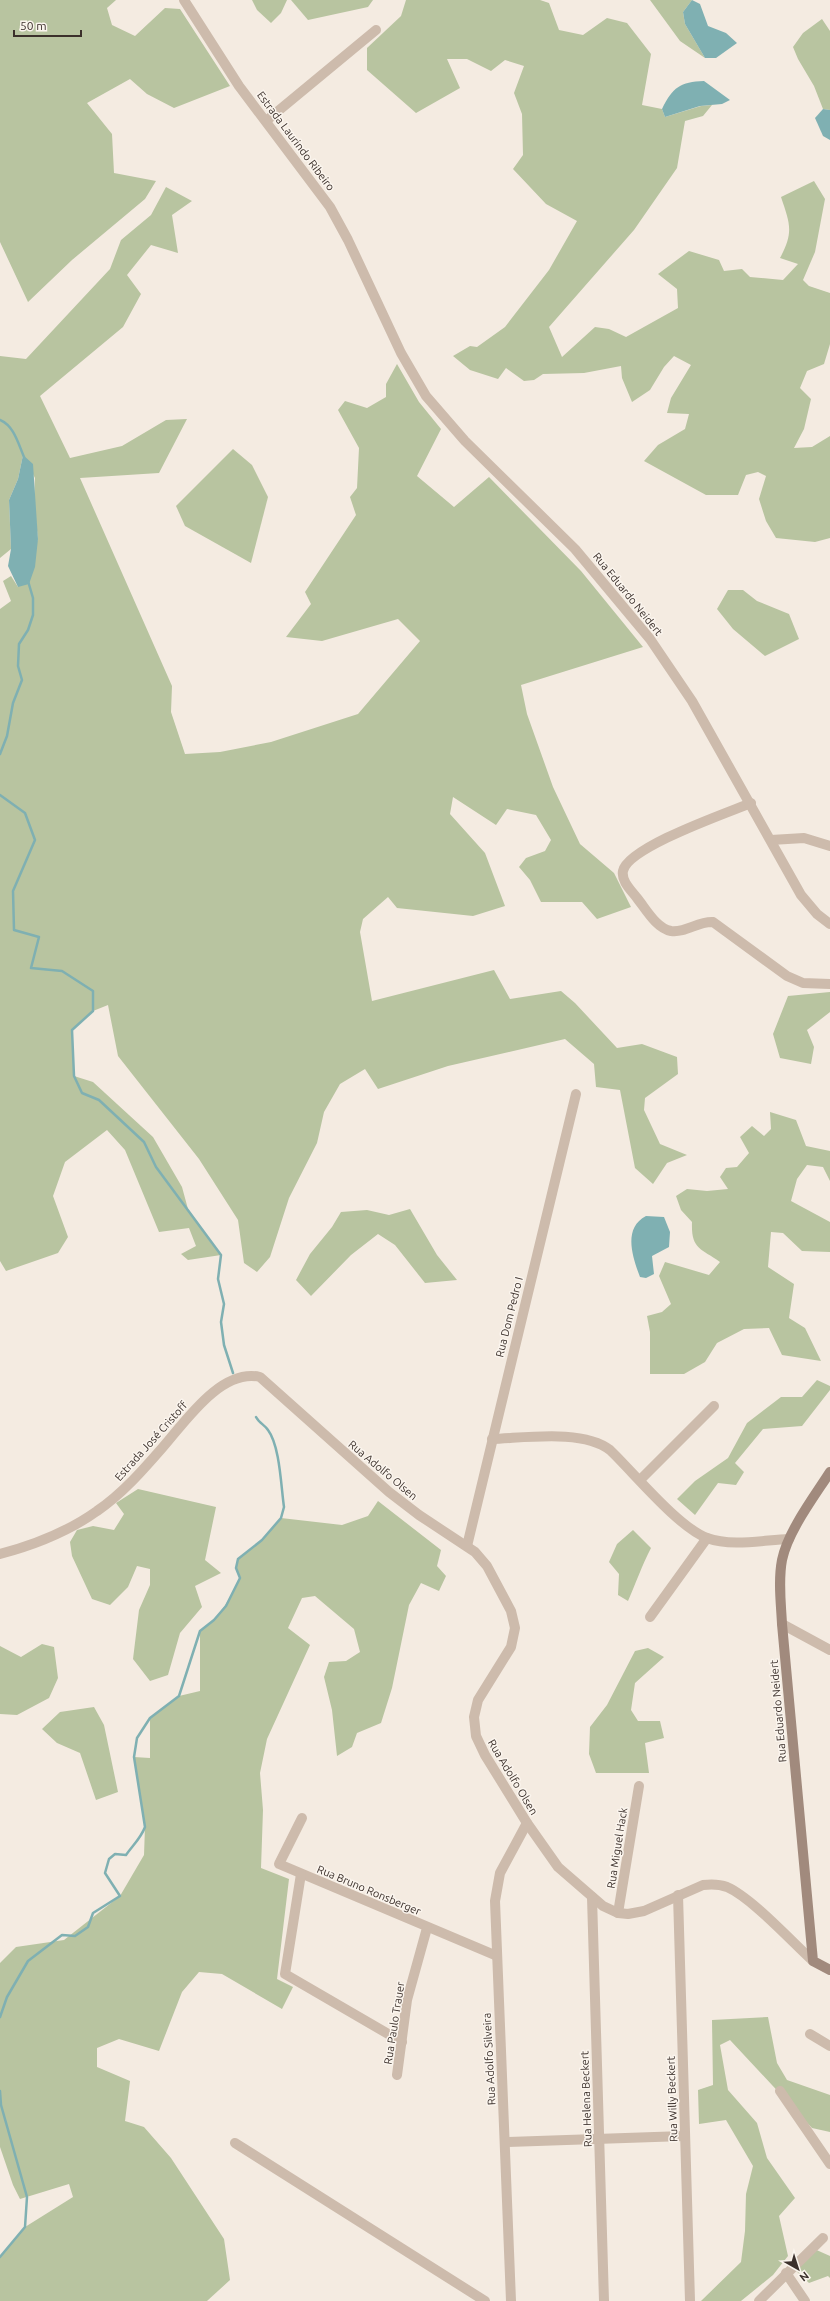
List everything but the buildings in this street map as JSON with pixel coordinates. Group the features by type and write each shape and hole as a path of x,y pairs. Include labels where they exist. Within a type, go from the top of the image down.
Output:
{"main road":[{"name":"Rua Eduardo Neidert","path":"813,1960 782,1624 781,1574 782,1560 789,1539 830,1472"},
{"path":"813,1960 830,1970"}],"street":[{"name":"Estrada Laurindo Ribeiro","path":"184,0 226,67 330,207 377,302"},
{"path":"266,121 376,30"},
{"name":"Rua Eduardo Neidert","path":"377,302 401,353 426,396 465,441 579,553 650,639 688,695 751,803 801,895 817,914 830,924"},
{"path":"751,803 648,847 634,856 623,872 628,887 653,919 664,928 679,931 703,923 713,922 787,976 803,983 830,984"},
{"path":"770,840 804,838 830,846"},
{"name":"Rua Dom Pedro I","path":"466,1546 576,1094"},
{"name":"Estrada José Cristoff","path":"0,1554 53,1536 98,1511 130,1483 205,1400 227,1383 253,1376 260,1377 274,1388"},
{"name":"Rua Adolfo Olsen","path":"274,1388 394,1496 418,1515 482,1558 511,1612 515,1628 511,1647 478,1700 474,1718 476,1736 485,1755 527,1823 558,1867 592,1897 618,1914"},
{"path":"640,1480 714,1406"},
{"path":"492,1439 559,1437 596,1441 610,1450 687,1526 707,1538 727,1541 789,1539"},
{"path":"650,1617 707,1538"},
{"path":"782,1624 830,1650"},
{"name":"Rua Miguel Hack","path":"618,1914 639,1786"},
{"name":"Rua Bruno Ronsberger","path":"302,1818 279,1864 427,1928 497,1956"},
{"name":"Rua Adolfo Silveira","path":"511,2301 495,1916 497,1885 508,1856 527,1823"},
{"path":"301,1874 285,1974 402,2042"},
{"path":"618,1914 636,1913 702,1885 711,1884 726,1887 741,1896 813,1960"},
{"name":"Rua Willy Beckert","path":"678,1896 690,2301"},
{"name":"Rua Helena Beckert","path":"592,1897 604,2301"},
{"name":"Rua Paulo Trauer","path":"397,2075 407,2000 427,1928"},
{"path":"810,2034 830,2046"},
{"path":"780,2091 830,2164"},
{"path":"505,2142 684,2136"},
{"path":"235,2143 485,2301"},
{"path":"759,2301 823,2238"},
{"path":"786,2273 805,2301"}],"green space":[{"path":"0,0 116,0 107,8 112,25 135,36 165,8 180,9 230,86 174,108 147,94 130,79 87,103 112,134 114,173 156,181 145,199 72,260 28,302 0,242"},
{"path":"252,0 287,0 281,13 271,23 257,10"},
{"path":"291,0 373,0 368,7 308,20"},
{"path":"406,0 540,0 549,3 559,30 583,35 607,18 627,23 651,54 642,105 662,109 665,117 701,106 712,105 703,116 685,121 677,168 634,230 549,327 562,357 595,327 609,329 626,337 678,308 677,289 658,274 689,251 719,260 724,271 742,269 750,277 783,280 798,264 780,258 789,234 787,214 781,197 814,181 825,199 815,252 803,280 809,286 830,293 830,344 824,364 807,371 800,388 811,399 804,429 794,448 812,447 830,436 830,538 815,542 776,538 766,521 759,499 766,476 758,472 746,475 738,495 706,495 644,461 658,445 685,429 689,414 667,413 671,398 691,365 674,356 664,367 650,390 632,402 622,378 621,366 584,373 543,374 534,380 524,381 506,368 498,379 470,370 453,356 470,346 477,347 505,327 549,270 577,221 546,204 513,169 523,155 522,114 514,93 524,66 505,60 491,71 467,59 447,59 460,88 416,113 367,70 367,48 401,16"},
{"path":"650,0 692,0 683,12 685,24 705,58 680,41"},
{"path":"822,19 830,31 830,110 823,109 814,86 798,59 793,47 803,33"},
{"path":"166,187 192,201 172,215 178,253 151,245 127,275 141,294 123,327 40,396 70,458 122,446 166,420 187,419 159,473 80,478 172,686 171,712 185,754 220,752 271,742 358,714 420,641 398,619 322,641 286,637 311,604 305,592 356,515 350,497 357,488 359,448 338,410 345,401 367,408 386,397 386,384 397,364 419,402 441,429 417,476 454,507 489,477 581,571 643,647 521,685 527,714 553,787 580,844 614,873 631,907 597,919 582,902 541,902 530,880 519,867 526,858 545,851 551,840 536,815 507,809 496,825 453,797 450,814 485,853 505,906 473,916 397,908 388,897 363,919 360,932 372,1001 494,970 510,999 561,991 575,1003 617,1048 642,1044 677,1057 678,1074 645,1098 644,1110 660,1144 687,1155 667,1163 653,1184 635,1168 620,1090 596,1087 594,1064 565,1039 448,1066 378,1089 365,1069 340,1084 324,1112 317,1143 289,1198 270,1257 257,1272 244,1263 238,1220 199,1159 118,1056 108,1005 93,1011 72,1030 74,1076 93,1082 153,1137 182,1187 188,1209 221,1255 188,1260 181,1254 196,1246 189,1228 159,1232 125,1150 107,1130 65,1162 53,1196 68,1237 58,1253 6,1271 0,1261 0,609 11,601 3,581 11,576 18,587 38,539 34,503 35,478 23,455 18,479 9,500 11,549 0,558 0,356 26,359 110,269 121,240 151,215"},
{"path":"233,449 252,465 268,497 251,563 185,526 176,506"},
{"path":"728,590 743,590 757,601 789,614 799,639 765,656 733,629 717,609"},
{"path":"830,992 830,1012 807,1030 814,1047 811,1064 780,1058 773,1034 788,996"},
{"path":"770,1112 796,1120 806,1146 830,1151 830,1181 823,1167 807,1165 797,1179 791,1201 830,1222 830,1252 802,1251 783,1233 771,1232 768,1267 794,1284 789,1318 805,1328 821,1361 782,1355 769,1328 744,1329 717,1343 705,1362 684,1374 650,1374 650,1332 647,1316 662,1312 671,1304 659,1276 665,1262 709,1275 720,1262 698,1247 695,1243 692,1231 692,1222 681,1210 676,1196 687,1189 707,1191 728,1189 720,1177 726,1168 737,1167 749,1153 740,1137 752,1126 764,1136 771,1129"},
{"path":"410,1209 437,1255 457,1280 425,1283 395,1245 378,1234 351,1255 311,1296 296,1280 310,1254 332,1227 341,1212 367,1210 389,1215"},
{"path":"817,1380 830,1386 830,1390 802,1426 763,1429 735,1463 744,1472 736,1485 718,1483 695,1515 677,1499 695,1481 728,1458 747,1423 781,1397 802,1397"},
{"path":"138,1489 216,1507 205,1560 221,1573 195,1586 202,1607 180,1633 168,1675 150,1681 133,1659 139,1610 150,1585 150,1569 137,1566 128,1587 110,1605 92,1599 72,1556 70,1542 77,1530 93,1526 114,1530 124,1514 116,1503"},
{"path":"378,1501 441,1550 437,1566 446,1576 439,1591 421,1583 409,1605 392,1688 381,1723 357,1733 352,1747 337,1756 332,1710 324,1677 329,1662 346,1661 360,1652 354,1629 315,1596 302,1598 288,1628 310,1645 267,1739 260,1773 263,1810 261,1868 289,1879 277,1979 293,1987 282,2009 222,1974 199,1972 182,1992 159,2051 119,2039 97,2048 97,2067 130,2081 125,2121 144,2127 171,2158 224,2239 230,2280 207,2301 0,2301 0,2257 25,2227 73,2197 69,2184 20,2199 13,2185 0,2147 0,1963 16,1947 64,1940 120,1896 144,1855 145,1827 134,1757 150,1758 150,1718 179,1696 200,1691 200,1631 219,1614 236,1587 240,1579 236,1568 238,1559 262,1540 281,1518 342,1525 368,1516"},
{"path":"633,1530 651,1548 628,1601 618,1595 619,1574 609,1562 617,1544"},
{"path":"42,1644 54,1647 58,1678 49,1698 17,1715 0,1714 0,1646 21,1657"},
{"path":"648,1648 664,1657 635,1683 631,1710 638,1721 660,1721 664,1738 645,1743 649,1773 596,1773 589,1754 590,1727 607,1705 635,1651"},
{"path":"94,1707 104,1725 118,1792 96,1800 80,1753 57,1743 42,1729 60,1712"},
{"path":"768,2017 777,2063 787,2080 830,2095 830,2132 812,2128 730,2040 720,2045 728,2090 757,2123 767,2158 795,2198 779,2216 788,2256 773,2275 741,2301 701,2301 741,2262 745,2231 746,2194 753,2166 726,2120 699,2124 698,2090 713,2085 712,2020"},
{"path":"812,2248 830,2256 830,2278 828,2276 809,2283 792,2267"}],"water":[{"path":"692,0 700,4 708,26 726,33 737,43 716,58 705,58 685,24 683,12"},
{"path":"704,81 730,100 722,104 700,106 665,117 662,109 670,95 678,87 683,84"},
{"path":"823,109 830,110 830,140 823,136 815,118"},
{"path":"23,455 33,464 38,539 35,567 29,584 18,587 8,566 11,549 9,500 18,479"},
{"path":"646,1216 664,1217 670,1232 669,1247 652,1256 654,1274 646,1278 640,1277 634,1260 631,1243 634,1228 639,1221"}],"waterway":[{"path":"0,420 9,426 24,457"},
{"path":"0,754 7,736 13,703 22,680 18,666 19,644 28,630 33,615 33,598 28,581"},
{"path":"0,795 25,813 35,840 13,891 14,930 39,937 31,968 62,971 93,991 93,1011 72,1030 74,1076 82,1093 99,1100 144,1142 156,1167 221,1255 218,1279 224,1304 221,1322 224,1345 233,1373"},
{"path":"0,2017 7,1997 28,1961 62,1935 75,1936 88,1927 93,1913 120,1896 105,1873 109,1859 115,1854 126,1855 139,1838 145,1827 134,1757 137,1738 150,1718 179,1696 200,1631 214,1620 226,1606 240,1578 236,1568 238,1559 262,1540 281,1518 284,1507 278,1456 272,1437 268,1430 256,1417"},
{"path":"0,2091 1,2105 27,2197 25,2227 0,2257"}]}
